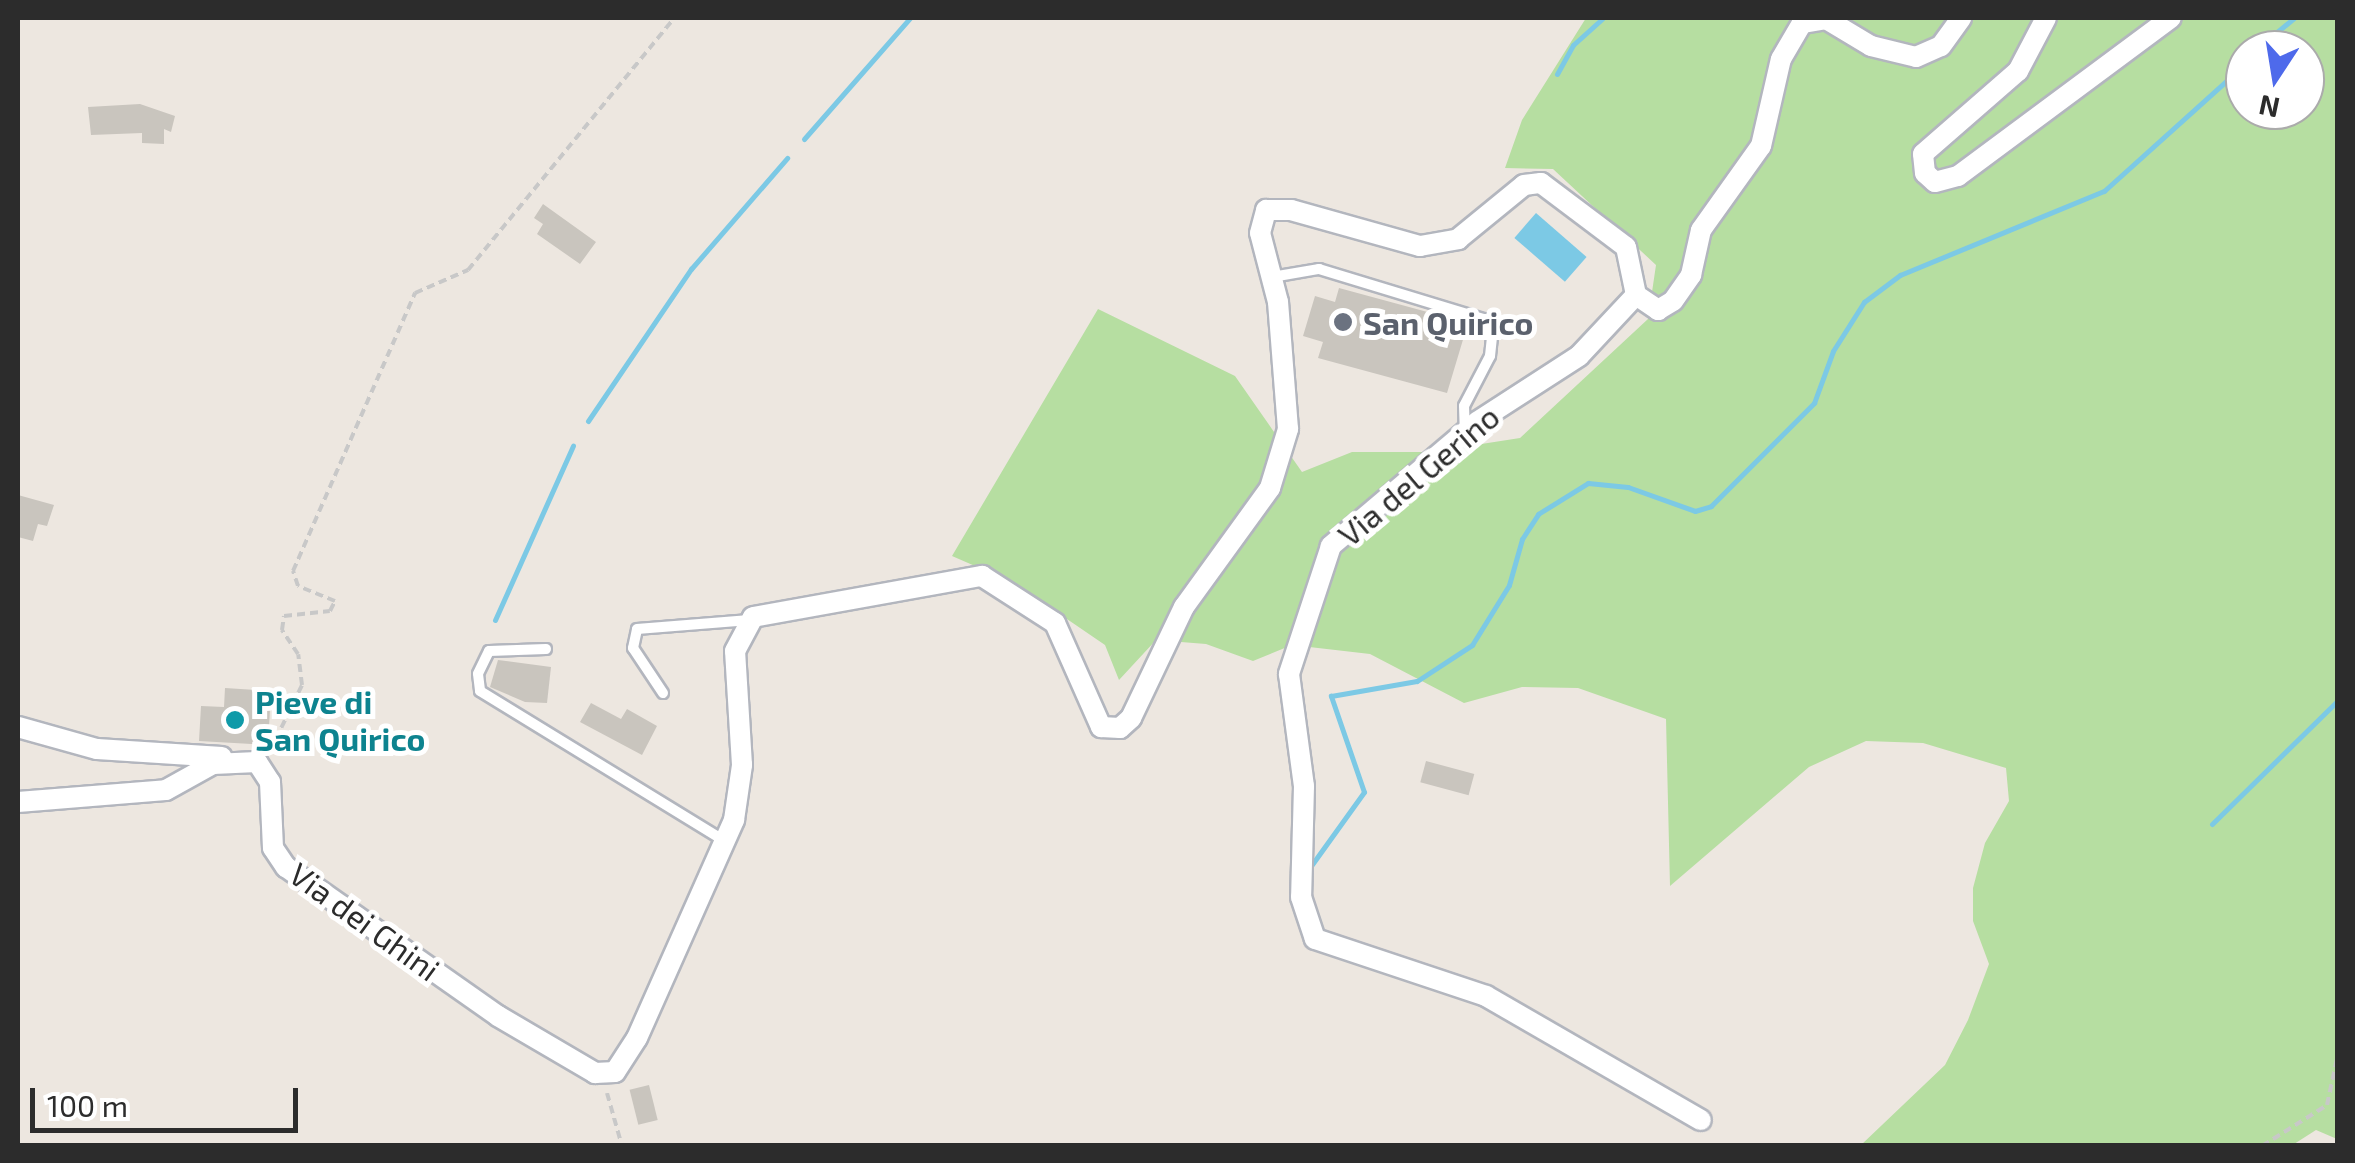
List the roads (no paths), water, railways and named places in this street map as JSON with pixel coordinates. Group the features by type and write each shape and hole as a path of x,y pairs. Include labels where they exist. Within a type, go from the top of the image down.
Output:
{"street":[{"path":"726,841 742,765 735,651 750,620 982,576 1055,623 1101,726 1120,728 1184,608 1270,488 1288,429 1272,277 1260,233 1266,210 1291,210 1420,246 1474,230 1533,182 1565,195 1626,248 1636,295 1648,308 1667,307 1691,275 1701,230 1768,131 1781,58 1802,24 1826,19 1871,46 1916,57 1941,46 1960,18"},
{"path":"2046,18 2018,72 1923,154 1925,174 1935,182 1958,176 2171,18"},
{"name":"Via del Gerino","path":"1636,295 1579,356 1465,432 1330,546 1319,568 1289,674 1304,786 1301,898 1316,939 1486,996 1700,1120"},
{"path":"18,727 98,748 250,760"},
{"path":"18,802 166,790 213,764 250,760"},
{"name":"Via dei Ghini","path":"250,760 270,782 273,848 286,866 498,1016 601,1074 616,1072 638,1038 726,841"}],"lane":[{"path":"1272,277 1319,269 1484,319 1492,337 1490,356 1464,406 1465,432"},
{"path":"663,692 633,648 637,629 750,620"},
{"path":"546,650 489,651 478,674 480,691 726,841"}],"water":[{"path":"1536,213 1587,257 1565,282 1514,238"}],"waterway":[{"path":"804,139 910,18"},
{"path":"1557,74 1573,45 1603,18"},
{"path":"2279,30 2294,18"},
{"path":"1308,870 1364,792 1331,696 1417,681 1472,645 1509,585 1522,539 1538,514 1588,483 1628,487 1695,511 1711,506 1814,403 1833,351 1864,302 1900,275 2104,191 2225,82"},
{"path":"588,421 691,269 787,158"},
{"path":"495,620 573,446"},
{"path":"2212,824 2338,700"}],"place":[{"name":"San Quirico","path":"1343,322"},
{"name":"Pieve di San Quirico","path":"235,720"}]}
